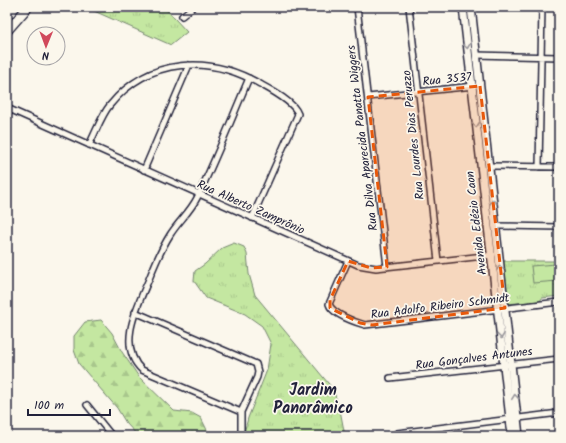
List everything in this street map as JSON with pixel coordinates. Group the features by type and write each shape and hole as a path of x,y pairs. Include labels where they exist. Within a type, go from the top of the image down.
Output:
{"main road":[{"path":"7,31 28,7"},
{"name":"Avenida Edézio Caon","path":"463,7 489,166 496,226 495,255"},
{"name":"Avenida Edézio Caon","path":"471,7 476,55 476,86 514,419 512,436"},
{"name":"Avenida Edézio Caon","path":"514,419 520,436"}],"street":[{"path":"182,16 193,7"},
{"name":"Rua Dilva Aparecida Panatta Wiggers","path":"357,7 387,267"},
{"name":"Rua Lourdes Dias Peruzzo","path":"409,7 438,261"},
{"path":"539,167 542,7"},
{"path":"476,55 559,57"},
{"path":"144,170 189,65"},
{"path":"89,145 110,106 121,93 132,84 157,71 173,66 189,65 215,67 229,70 249,78 294,106 298,114 252,218"},
{"path":"241,412 148,373 138,366 134,360 131,348 131,325 135,312 166,241 191,207 198,194 249,78"},
{"name":"Rua 3537","path":"368,97 476,86"},
{"name":"Rua Alberto Zamprônio","path":"7,108 364,267 387,267 495,255"},
{"path":"489,166 559,167"},
{"path":"496,226 559,227"},
{"name":"Rua Adolfo Ribeiro Schmidt","path":"348,261 329,304 332,310 360,323 372,325 559,302"},
{"path":"135,312 256,364 258,367 257,377 241,412 241,436"},
{"name":"Rua Gonçalves Antunes","path":"390,378 559,358"},
{"path":"87,405 112,436"},
{"path":"397,433 559,414"}],"highlighted area":[{"path":"480,86 505,308 372,325 360,323 330,308 330,300 348,261 371,268 387,267 368,97"}],"green space":[{"path":"85,7 164,7 187,32 171,45"},
{"path":"477,97 494,243 476,98"},
{"path":"234,243 244,247 247,254 249,274 255,295 333,389 340,410 345,436 245,436 244,433 248,418 267,370 271,344 262,326 245,314 206,298 194,281 195,271 222,248"},
{"path":"502,261 559,261 559,296 542,298 540,301 507,304"},
{"path":"556,264 558,281 533,283 531,266"},
{"path":"101,320 112,333 122,352 139,377 174,411 192,413 201,418 210,436 138,436 126,423 117,408 79,364 74,350 74,336 85,322"}],"district":[{"name":"Jardim Panorâmico","path":"313,398"}]}
